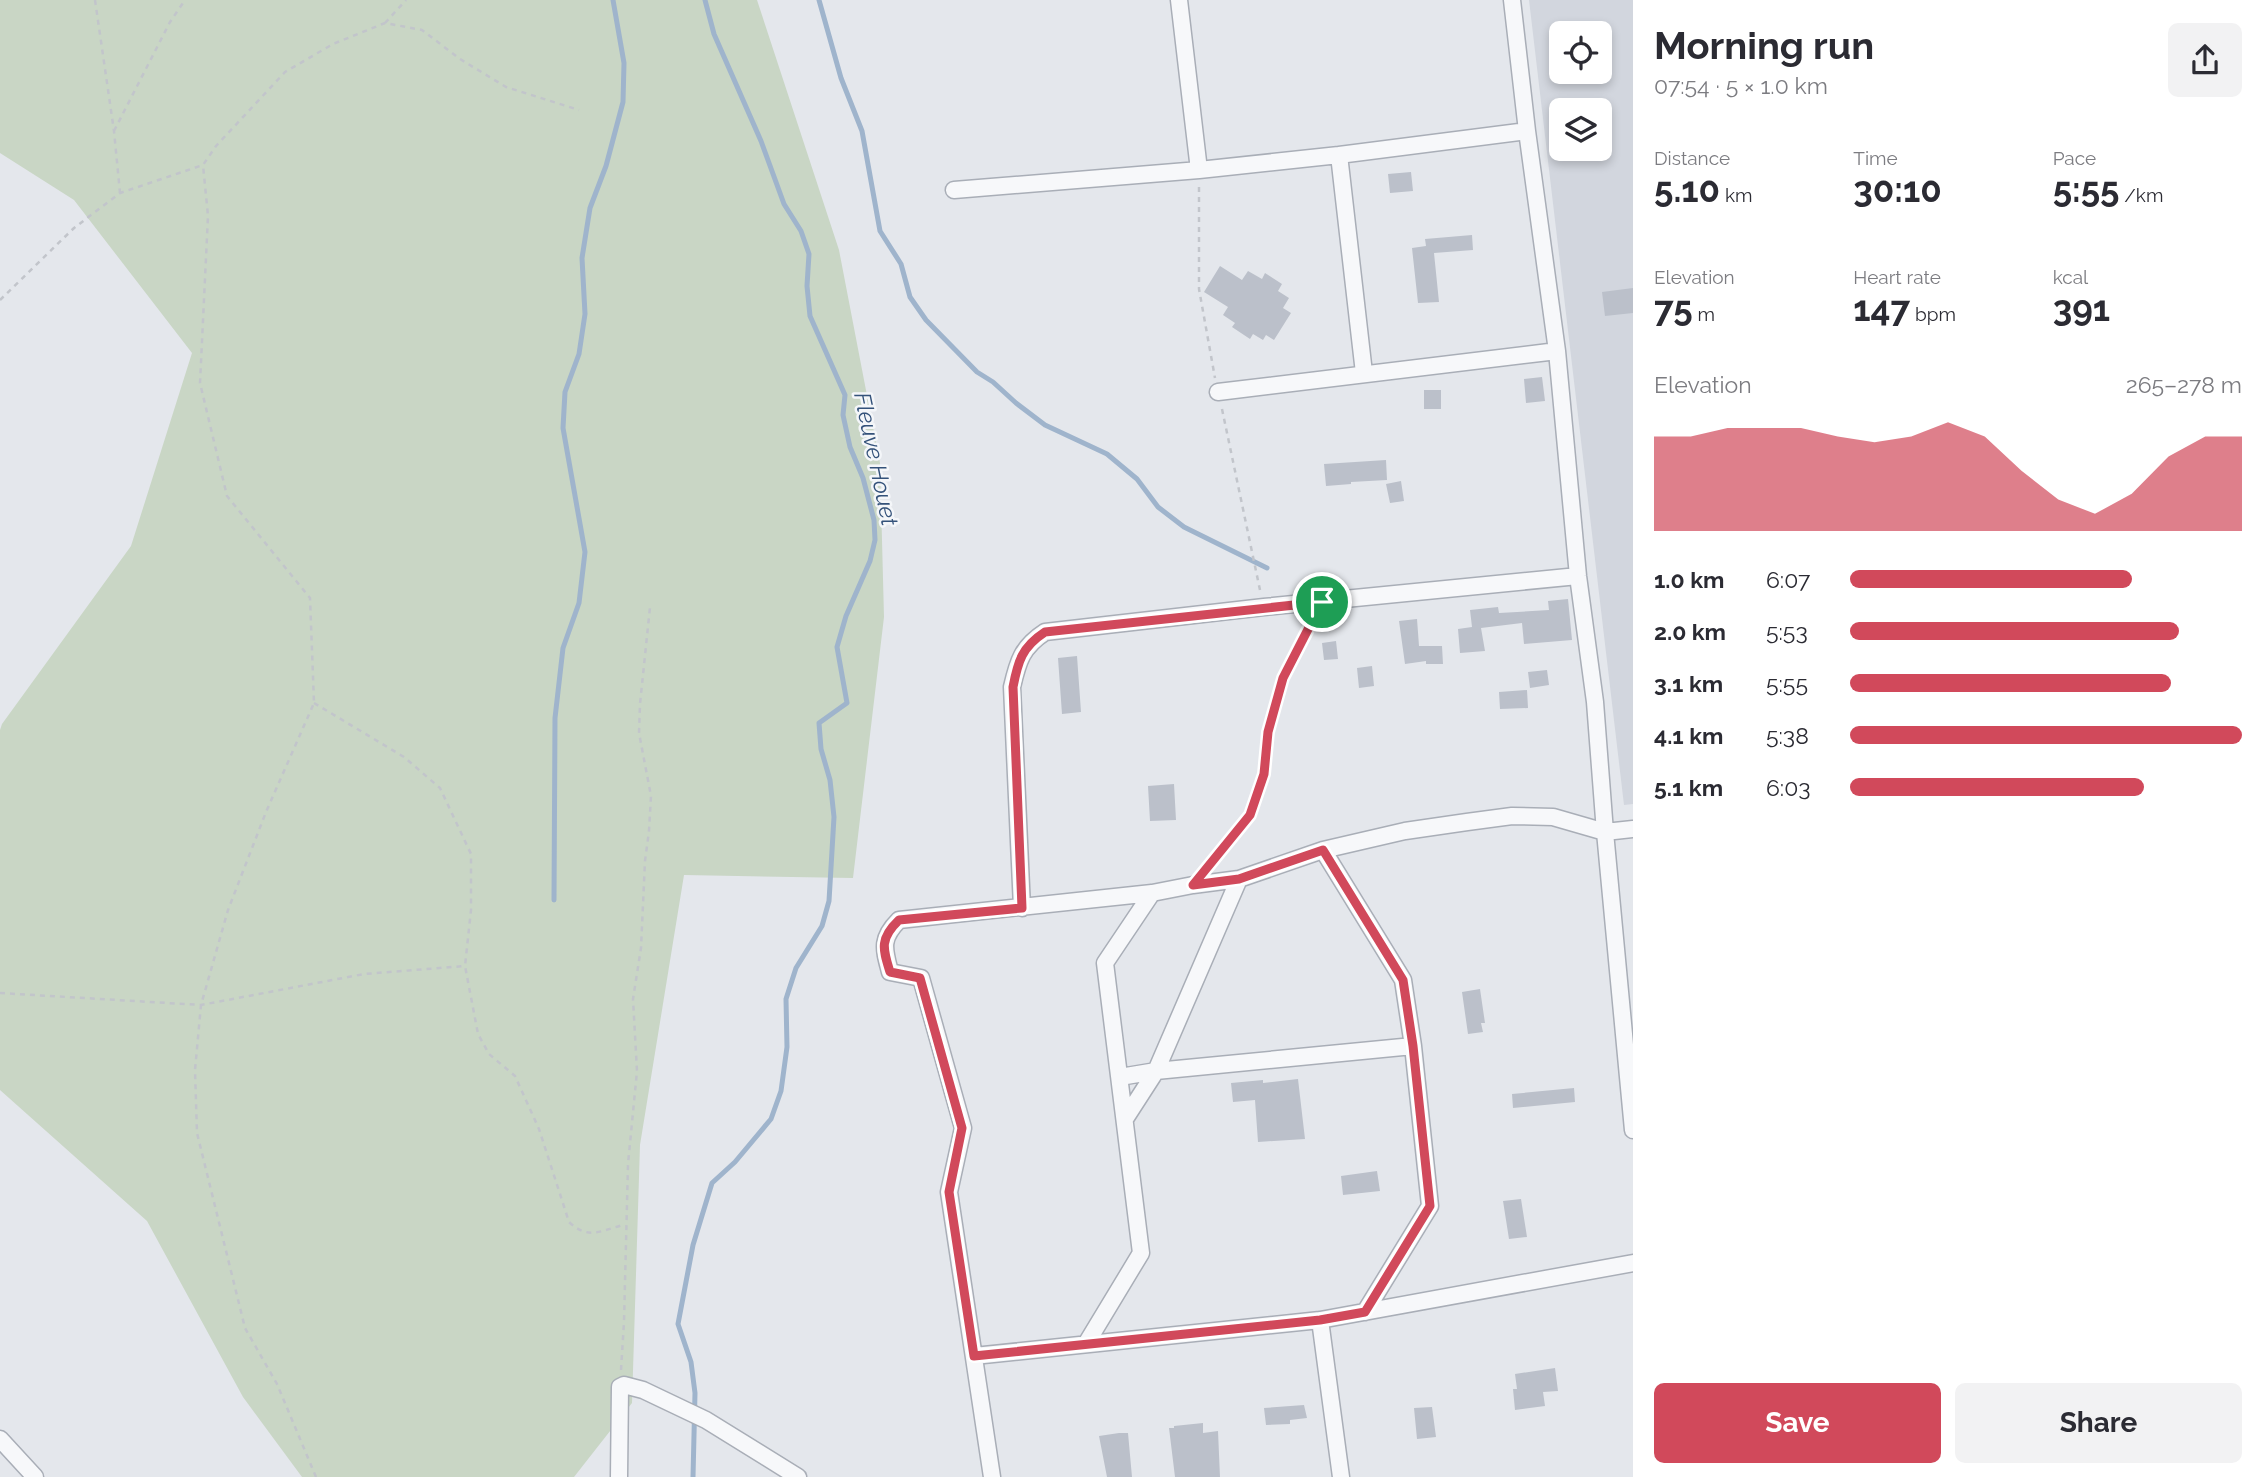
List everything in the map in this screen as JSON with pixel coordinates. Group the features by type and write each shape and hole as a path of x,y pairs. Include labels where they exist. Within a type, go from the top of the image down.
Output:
{"street":[{"path":"1179,0 1199,170"},
{"path":"1512,0 1557,351 1578,576 1595,702 1633,1129"},
{"path":"954,190 1199,170 1527,131"},
{"path":"1339,155 1364,373"},
{"path":"1218,392 1557,351"},
{"path":"1022,908 1013,687 1017,661 1031,641 1045,632 1578,576"},
{"path":"992,1477 949,1192 962,1128 920,978 890,972 883,948 889,933 899,920 1153,893 1239,879 1323,850 1405,831 1512,816 1553,817 1605,832 1633,829"},
{"path":"1323,850 1403,980 1413,1046 1430,1206 1365,1312"},
{"path":"1125,1119 1156,1071 1239,879"},
{"path":"1086,1344 1141,1253 1105,963 1153,893"},
{"path":"1120,1077 1156,1071 1413,1046"},
{"path":"974,1356 1320,1320 1633,1263"},
{"path":"1320,1320 1341,1477"},
{"path":"619,1477 620,1387 624,1385 643,1390 706,1420 798,1477"},
{"path":"0,1439 35,1477"}],"path":[{"path":"95,0 120,193"},
{"path":"114,131 170,22 185,0"},
{"path":"0,300 74,228 120,193 203,165 216,146 285,72 333,44 385,23 406,0"},
{"path":"385,23 422,30 460,60 506,87 579,110"},
{"path":"203,165 208,216 200,383 226,496 310,598 314,703 266,812 228,910 201,1004 195,1070 197,1133 245,1328 276,1384 316,1477"},
{"path":"1193,885 1250,815 1264,774 1268,732 1283,678 1322,602"},
{"path":"620,1387 628,1164 637,1071 633,999 641,948 651,796 639,733 639,704 650,607"},
{"path":"314,703 404,757 440,788 471,854 471,910 465,966 478,1034 489,1054 515,1076 539,1129 569,1222 579,1231 590,1234 625,1224"},
{"path":"0,993 201,1004 364,974 465,966"}],"shaded area":[{"path":"1529,0 1633,0 1633,804 1624,805"}],"green space":[{"path":"0,0 757,0 839,250 880,463 884,617 853,878 684,875 640,1145 632,1403 574,1477 302,1477 243,1397 147,1221 0,1090 0,730 131,546 192,353 74,200 0,153"}],"building":[{"path":"1411,172 1413,191 1390,193 1388,174"},
{"path":"1472,235 1473,250 1434,253 1439,302 1418,303 1412,248 1426,246 1425,239"},
{"path":"1220,266 1242,280 1248,271 1262,279 1265,273 1282,284 1278,291 1289,298 1283,308 1291,313 1274,340 1266,335 1263,340 1253,334 1250,339 1232,327 1235,323 1223,315 1228,307 1204,292"},
{"path":"1633,288 1633,313 1605,316 1602,292"},
{"path":"1542,377 1545,401 1526,403 1524,379"},
{"path":"1424,390 1441,390 1441,409 1424,409"},
{"path":"1386,460 1387,480 1326,486 1324,464"},
{"path":"1401,481 1404,501 1390,503 1386,484"},
{"path":"1568,599 1572,640 1524,644 1522,623 1481,628 1485,651 1460,653 1458,629 1472,627 1470,610 1498,607 1499,613 1549,610 1548,601"},
{"path":"1417,619 1419,646 1442,646 1443,664 1426,664 1426,661 1405,664 1399,621"},
{"path":"1336,641 1338,659 1324,660 1322,643"},
{"path":"1077,656 1081,712 1062,714 1058,658"},
{"path":"1372,666 1374,686 1359,688 1357,668"},
{"path":"1547,670 1549,685 1530,688 1528,672"},
{"path":"1527,690 1528,708 1500,709 1499,692"},
{"path":"1174,784 1176,820 1150,821 1148,786"},
{"path":"1480,989 1485,1023 1481,1023 1483,1032 1468,1034 1462,992"},
{"path":"1298,1079 1305,1139 1258,1142 1255,1100 1233,1102 1231,1083"},
{"path":"1574,1088 1575,1102 1513,1108 1512,1094"},
{"path":"1377,1171 1380,1191 1343,1195 1341,1176"},
{"path":"1521,1199 1527,1237 1509,1239 1503,1201"},
{"path":"1555,1368 1558,1391 1543,1392 1545,1406 1515,1410 1515,1374"},
{"path":"1304,1405 1307,1418 1290,1420 1290,1424 1266,1425 1264,1408"},
{"path":"1432,1407 1436,1437 1417,1439 1414,1408"},
{"path":"1203,1423 1203,1433 1218,1431 1220,1477 1175,1477 1169,1428"},
{"path":"1128,1433 1132,1477 1107,1477 1099,1436"}],"waterway":[{"path":"554,900 555,718 563,648 579,603 585,552 563,428 565,392 579,354 585,314 582,258 590,208 606,166 623,102 624,63 613,0"},
{"name":"Fleuve Houet","path":"693,1477 695,1393 691,1362 678,1324 693,1245 712,1183 735,1162 771,1119 781,1091 787,1047 786,999 796,968 822,926 829,901 834,817 830,780 821,749 819,723 847,703 837,647 846,616 870,561 875,540 874,520 863,478 850,447 843,415 845,395 810,316 807,286 809,254 801,231 784,204 761,141 714,34 705,0"},
{"path":"819,0 841,78 862,131 880,231 901,264 910,297 926,320 977,372 1045,425 1107,454 1137,479 1158,507 1184,527 1267,568"}],"route":[{"path":"1322,602 1283,678 1268,732 1264,774 1250,815 1193,885 1239,879 1323,850 1403,980 1413,1046 1430,1206 1365,1312 1320,1320 974,1356 949,1192 962,1128 920,978 890,972 883,948 886,940 899,920 1022,908 1013,687 1017,661 1031,641 1045,632 1322,602"}]}
